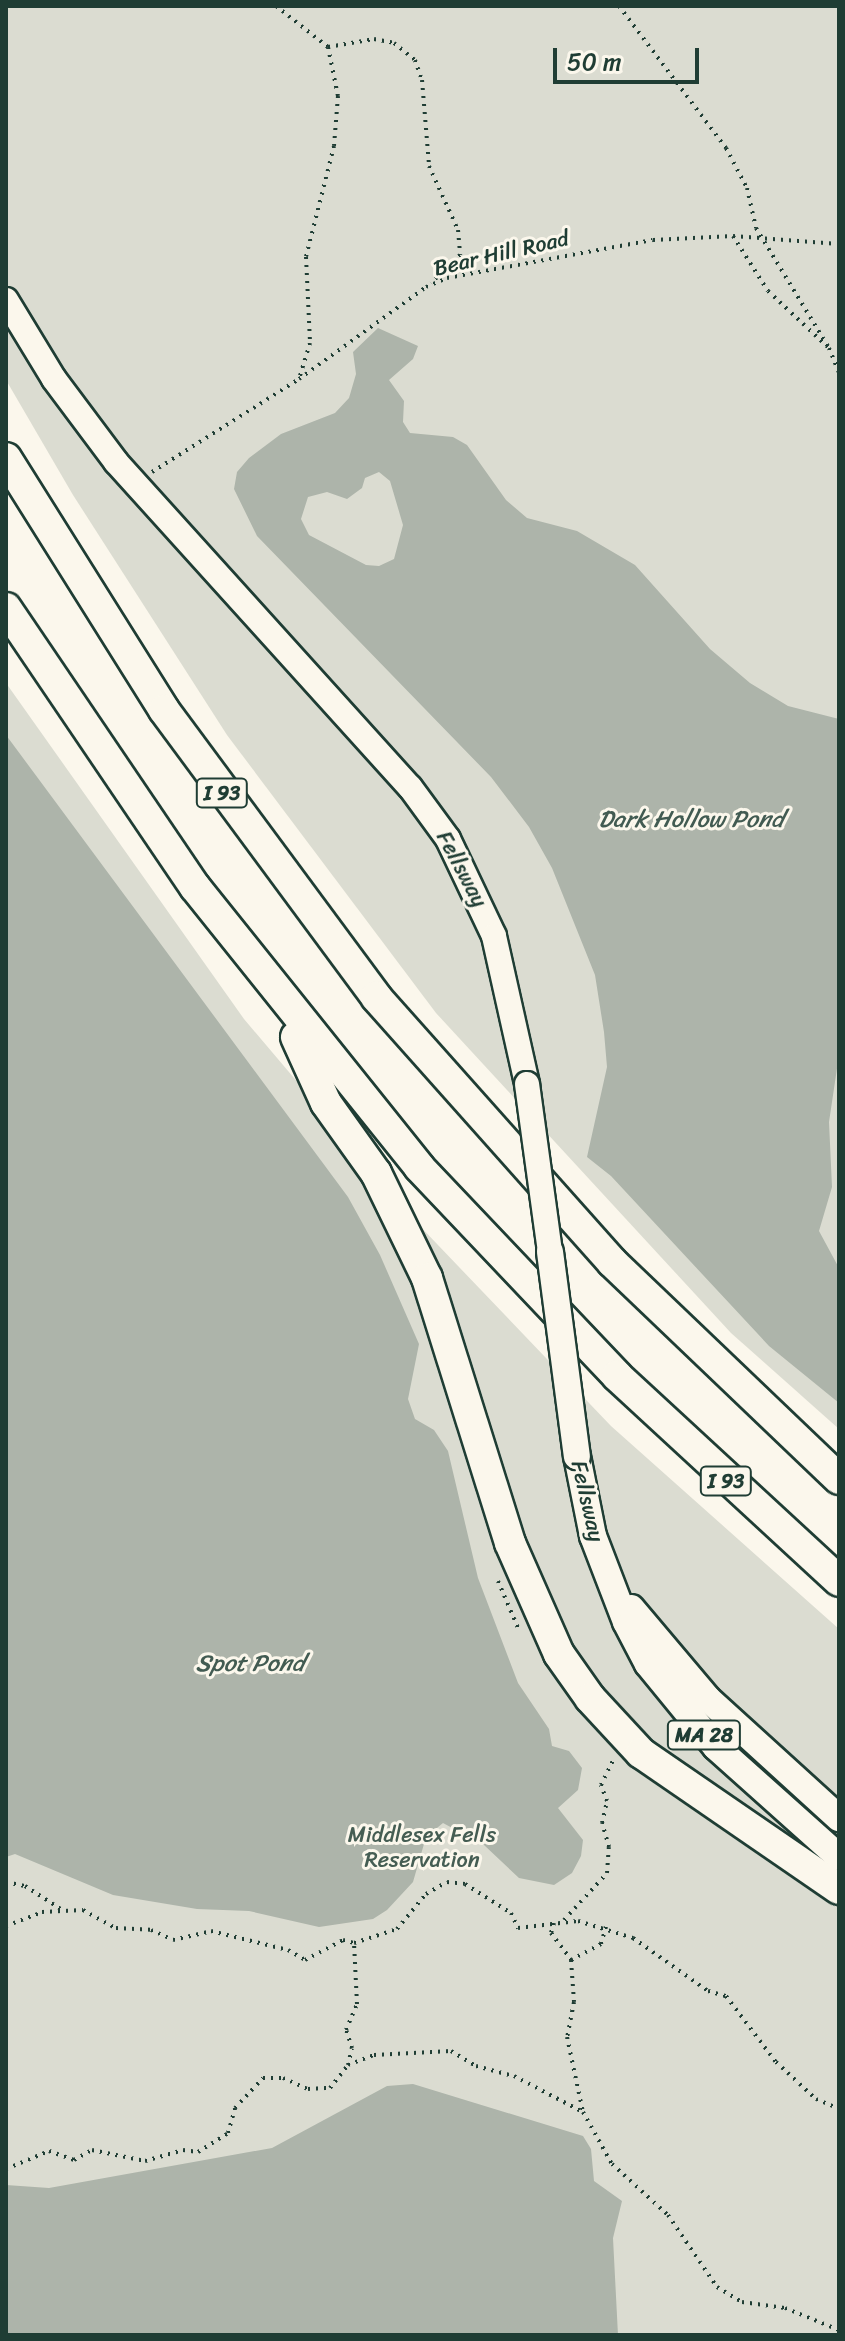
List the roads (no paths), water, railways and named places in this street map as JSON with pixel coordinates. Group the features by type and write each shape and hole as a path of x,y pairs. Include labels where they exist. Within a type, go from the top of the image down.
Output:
{"highway":[{"name":"I 93","path":"6,458 164,710 376,997 602,1252 839,1479"},
{"name":"I 93","path":"6,608 153,830 277,995 419,1167 515,1273 668,1427 839,1581"},
{"path":"277,995 326,1103 376,1173 427,1278 538,1617 578,1682 629,1741 696,1794 839,1889"}],"main road":[{"name":"Fellsway","path":"6,300 54,379 134,484 410,787 439,826 494,936 527,1084 588,1518 611,1581 636,1644 675,1701 730,1762 839,1857"},
{"name":"Fellsway","path":"611,1581 708,1699 839,1818"}],"water":[{"name":"Dark Hollow Pond","path":"378,328 418,346 413,359 389,380 404,401 403,422 410,433 453,437 467,445 506,500 527,518 577,531 635,565 710,649 750,683 788,706 839,719 839,1055 829,1122 832,1187 819,1231 839,1268 839,1403 769,1346 611,1176 587,1157 607,1067 604,1032 595,975 552,868 529,827 491,777 257,536 234,489 237,472 249,458 281,434 335,413 349,398 356,374 353,352","holes":["379,472 390,481 403,525 394,559 379,566 366,565 309,535 301,519 308,497 327,492 347,499 362,488 365,478"]},
{"name":"Spot Pond","path":"6,735 348,1197 380,1255 419,1344 408,1399 415,1419 434,1430 448,1451 478,1578 518,1683 549,1729 552,1746 569,1751 582,1768 578,1790 558,1808 583,1840 581,1856 572,1873 554,1885 519,1878 484,1845 443,1823 426,1837 413,1882 387,1910 373,1919 319,1927 249,1911 197,1909 113,1895 15,1854 6,1857"},
{"path":"413,2084 583,2136 591,2149 594,2181 622,2201 613,2238 618,2335 6,2335 6,2185 49,2188 272,2148 387,2086"}],"park label":[{"name":"Middlesex Fells Reservation","path":"422,1846"}]}
